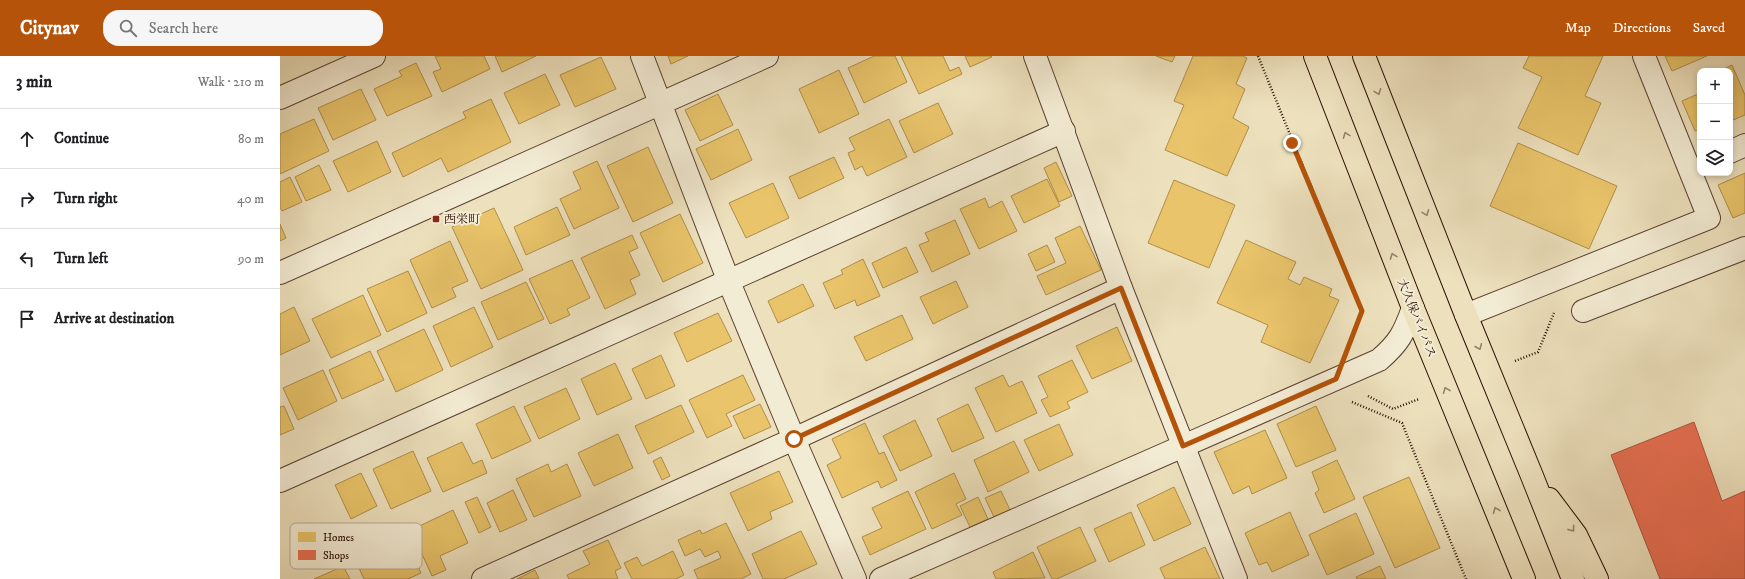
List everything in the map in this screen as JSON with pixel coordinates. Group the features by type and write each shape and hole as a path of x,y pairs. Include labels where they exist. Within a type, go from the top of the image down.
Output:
{"highway":[{"name":"大久保バイパス","path":"1315,56 1413,308 1524,579"},
{"path":"1364,56 1466,315 1573,579"},
{"path":"1532,476 1576,535 1597,579"},
{"path":"1510,547 1517,579"}],"street":[{"path":"280,98 374,56"},
{"path":"642,56 729,282 794,439 855,579"},
{"path":"280,273 767,56"},
{"path":"1035,56 1121,288 1236,579"},
{"path":"1466,315 1709,218 1695,167 1644,56"},
{"path":"280,481 729,282 1064,131"},
{"path":"1733,151 1745,145"},
{"path":"1583,311 1745,248"},
{"path":"483,579 794,439 1121,288"},
{"path":"881,579 1379,360 1390,351 1403,334 1413,308"}],"path":[{"path":"1258,56 1362,311 1336,379 1340,397 1402,423 1466,579"},
{"path":"1511,363 1538,352 1555,312"},
{"path":"1336,379 1392,409 1419,399"}],"building: Homes":[{"path":"435,56 484,56 490,69 442,92 433,72 441,69"},
{"path":"495,56 536,56 502,72"},
{"path":"668,56 688,56 671,64"},
{"path":"874,56 895,56 907,82 864,103 848,68"},
{"path":"901,56 943,56 950,71 959,67 962,74 919,94"},
{"path":"965,56 991,56 992,57 970,67"},
{"path":"1156,56 1175,56 1172,62"},
{"path":"1193,56 1243,56 1247,58 1236,84 1245,89 1233,118 1249,127 1227,176 1165,150 1184,105 1174,101"},
{"path":"1529,56 1603,56 1585,96 1601,103 1578,155 1518,128 1542,77 1523,68"},
{"path":"1665,56 1707,56 1672,71"},
{"path":"601,57 616,89 575,107 560,75"},
{"path":"416,63 432,96 387,116 374,89 402,76 399,71"},
{"path":"1732,65 1745,95 1745,115 1733,120 1733,68 1726,68"},
{"path":"839,70 859,114 819,133 799,89"},
{"path":"545,74 560,105 519,124 504,93"},
{"path":"361,89 376,120 333,140 318,108"},
{"path":"718,94 733,125 700,141 685,110"},
{"path":"1697,94 1697,130 1695,131 1682,101"},
{"path":"491,99 511,142 448,172 441,158 403,177 392,153 466,118 463,112"},
{"path":"938,103 953,134 914,153 899,121"},
{"path":"314,119 329,151 280,174 280,134"},
{"path":"889,119 907,157 867,176 862,166 855,170 848,153 855,150 849,138"},
{"path":"738,129 752,160 711,180 696,149"},
{"path":"377,141 391,172 348,192 333,161"},
{"path":"1518,143 1617,186 1589,249 1490,206"},
{"path":"648,147 673,203 633,222 607,166"},
{"path":"834,157 844,178 799,199 789,177"},
{"path":"597,161 619,208 574,229 560,199 581,189 573,172"},
{"path":"1056,162 1072,196 1059,202 1044,168"},
{"path":"319,165 331,190 306,201 295,177"},
{"path":"1745,173 1745,213 1733,218 1718,185"},
{"path":"290,177 302,202 282,211 280,207 280,182"},
{"path":"1047,179 1060,206 1024,223 1011,196"},
{"path":"1174,180 1235,205 1209,268 1148,243"},
{"path":"773,183 789,218 746,238 729,203"},
{"path":"985,198 989,208 1002,201 1017,231 979,249 960,209"},
{"path":"557,207 570,235 526,255 514,227"},
{"path":"494,208 523,270 481,289 452,227"},
{"path":"680,214 703,263 663,282 640,233"},
{"path":"955,220 970,254 932,272 919,245 929,241 925,233"},
{"path":"280,224 286,238 280,241"},
{"path":"1080,226 1101,270 1046,295 1037,276 1066,263 1055,238"},
{"path":"632,235 638,248 629,252 640,275 630,280 636,294 605,309 581,258"},
{"path":"1246,240 1296,262 1288,279 1300,285 1304,277 1332,289 1329,296 1339,300 1310,363 1261,342 1268,325 1217,303"},
{"path":"450,241 468,281 452,288 456,297 432,308 410,260"},
{"path":"1047,245 1055,262 1036,271 1028,254"},
{"path":"906,247 918,272 883,288 872,263"},
{"path":"863,259 880,296 857,306 855,300 835,309 823,283 843,274 841,270"},
{"path":"572,260 590,298 567,309 570,315 550,324 529,279"},
{"path":"408,271 427,313 387,332 367,289"},
{"path":"956,281 968,307 933,324 920,297"},
{"path":"526,282 544,319 498,340 481,302"},
{"path":"803,284 814,306 778,323 768,301"},
{"path":"363,295 381,335 331,358 312,319"},
{"path":"294,307 310,341 280,355 280,314"},
{"path":"474,307 493,347 451,367 433,326"},
{"path":"718,313 732,341 687,362 674,333"},
{"path":"902,315 913,339 866,361 854,337"},
{"path":"1117,327 1132,361 1092,379 1076,346"},
{"path":"424,329 443,370 396,392 377,351"},
{"path":"370,351 384,380 342,399 329,370"},
{"path":"661,355 675,386 646,399 632,369"},
{"path":"1072,360 1088,392 1067,402 1070,408 1050,417 1041,400 1048,397 1038,376"},
{"path":"615,363 632,399 597,415 581,379"},
{"path":"323,370 337,401 298,420 283,388"},
{"path":"743,375 755,400 726,414 732,426 707,438 689,400"},
{"path":"1003,375 1009,387 1022,381 1037,413 996,432 975,388"},
{"path":"566,388 580,419 539,439 524,407"},
{"path":"760,404 771,427 744,439 733,416"},
{"path":"968,404 984,438 952,452 937,419"},
{"path":"681,405 694,432 648,454 635,426"},
{"path":"284,406 294,429 280,435 280,407"},
{"path":"514,406 531,441 492,459 476,424"},
{"path":"1316,406 1336,450 1296,467 1277,424"},
{"path":"915,420 932,456 900,471 883,436"},
{"path":"865,423 879,454 884,452 897,480 881,488 878,481 842,498 827,465 841,458 832,439"},
{"path":"1059,424 1073,455 1039,471 1024,440"},
{"path":"1265,430 1287,478 1252,494 1249,486 1233,494 1214,452"},
{"path":"618,434 633,468 594,486 578,453"},
{"path":"1014,441 1029,472 988,492 974,460"},
{"path":"462,442 473,464 482,460 487,473 443,492 427,458"},
{"path":"413,451 431,491 391,509 373,469"},
{"path":"661,457 670,476 662,480 653,461"},
{"path":"1337,460 1355,499 1324,513 1315,493 1319,490 1312,472"},
{"path":"548,464 551,472 567,464 581,496 534,517 516,479"},
{"path":"779,471 793,502 770,512 772,519 748,531 730,493"},
{"path":"361,473 377,506 351,519 335,485"},
{"path":"954,473 966,499 956,504 962,515 932,529 915,492"},
{"path":"1409,477 1440,548 1395,568 1363,497"},
{"path":"1174,487 1191,524 1154,541 1137,505"},
{"path":"513,490 527,520 500,532 487,503"},
{"path":"908,491 926,529 870,555 862,537 882,528 872,508"},
{"path":"1001,491 1010,510 994,517 985,498"},
{"path":"477,497 491,527 479,533 465,502"},
{"path":"978,497 988,519 970,527 960,506"},
{"path":"453,510 468,543 440,556 446,570 432,576 422,554 422,525"},
{"path":"1131,512 1145,545 1109,562 1094,529"},
{"path":"1290,512 1309,555 1272,572 1267,562 1259,565 1245,533"},
{"path":"1356,513 1374,554 1327,575 1309,535"},
{"path":"726,523 751,574 741,579 698,579 694,570 721,558 718,551 705,557 700,549 685,556 678,540 700,530 702,534"},
{"path":"1080,527 1096,561 1057,579 1052,579 1037,547"},
{"path":"801,531 817,564 784,579 763,579 752,554"},
{"path":"608,540 621,568 615,571 618,579 569,579 567,575 590,564 583,551"},
{"path":"1205,547 1220,579 1165,579 1160,568"},
{"path":"673,551 684,575 676,579 632,579 624,563 637,557 642,566"},
{"path":"1033,552 1045,578 996,579 993,572"},
{"path":"1380,566 1386,579 1357,579 1356,577"},
{"path":"336,569 345,569 350,579 314,579"},
{"path":"359,569 419,569 421,573 408,579 364,579"},
{"path":"535,570 539,579 517,579"}],"building: Shops":[{"path":"1694,422 1722,501 1745,491 1745,579 1660,579 1611,455"}],"place":[{"name":"西栄町","path":"436,219"}],"route":[{"path":"794,439 1121,288 1183,446 1336,379 1362,311 1292,143"}]}
